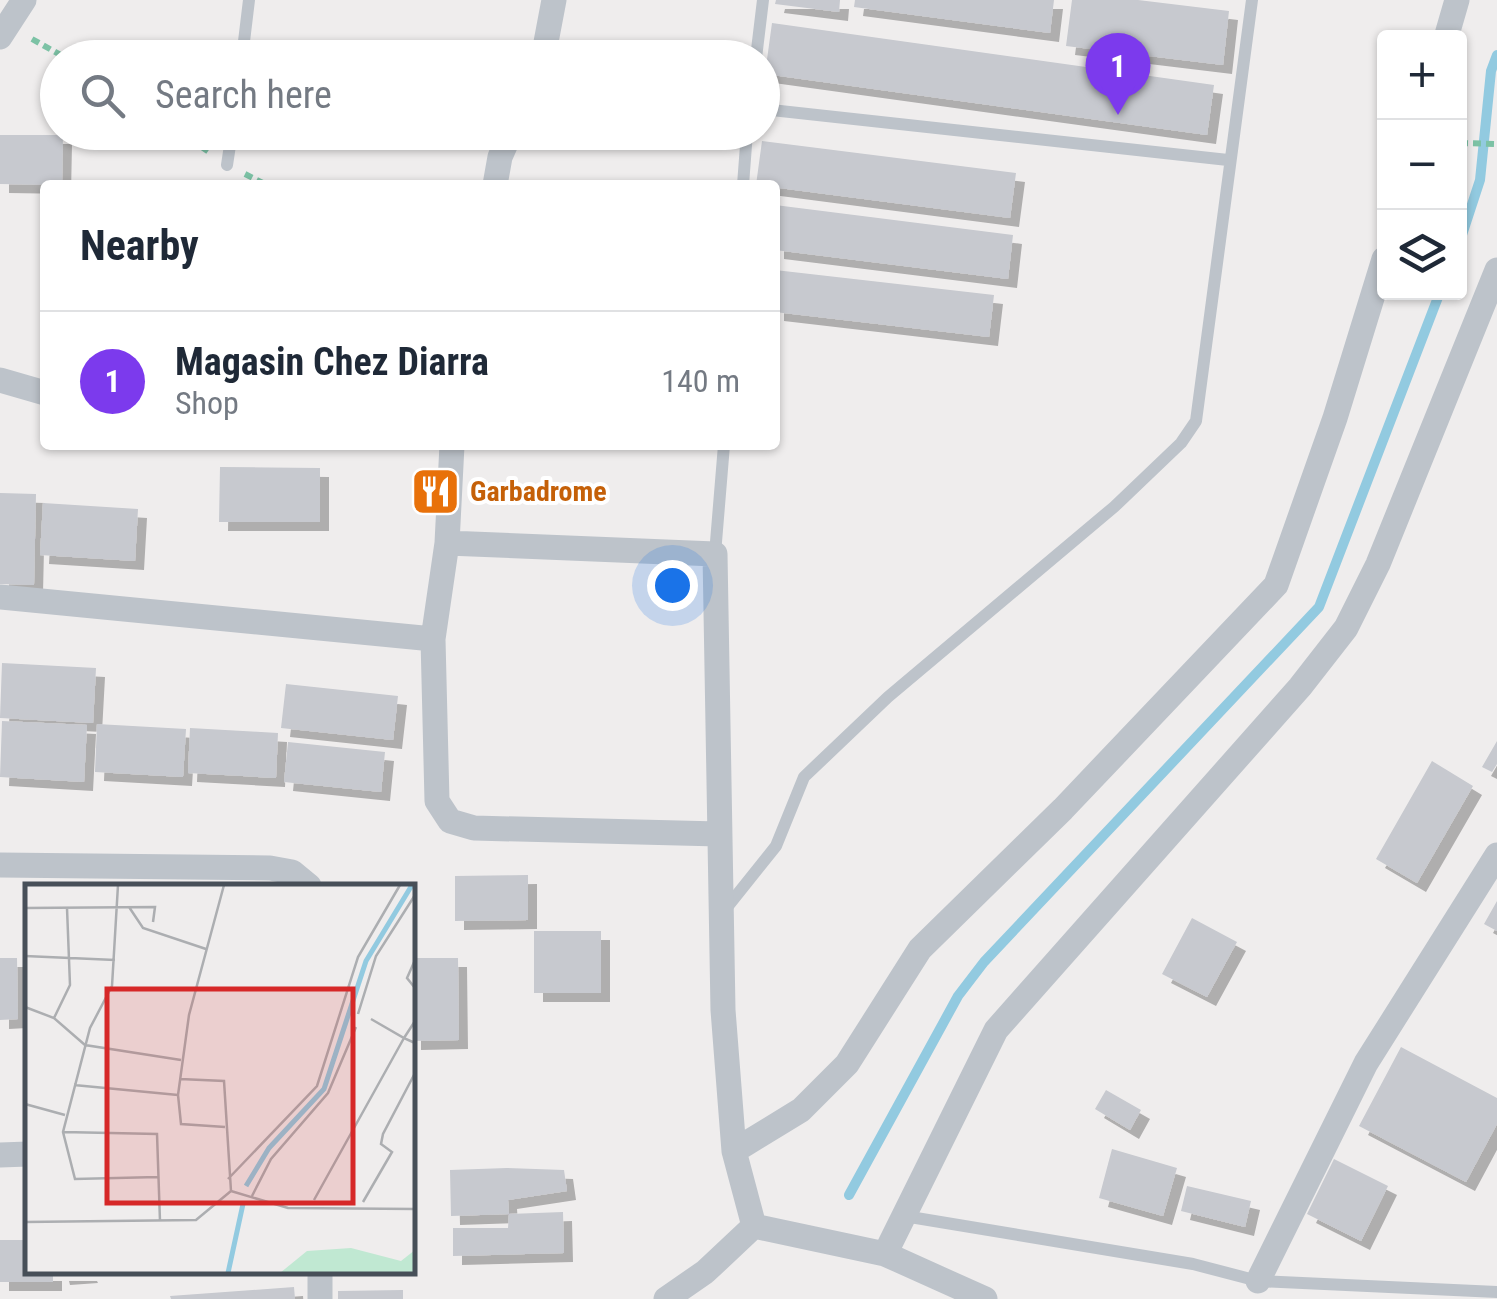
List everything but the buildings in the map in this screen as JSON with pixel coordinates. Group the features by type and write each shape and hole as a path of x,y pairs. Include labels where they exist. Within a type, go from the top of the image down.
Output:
{"street":[{"path":"4,32 24,0"},
{"path":"546,40 554,0"},
{"path":"1448,30 1457,0"},
{"path":"496,180 503,150"},
{"path":"885,1254 996,1030 1300,688 1346,628 1378,564 1497,270"},
{"path":"734,1150 800,1110 847,1064 920,949 1063,809 1276,585 1377,280"},
{"path":"0,380 40,392"},
{"path":"452,450 447,543 433,639 437,801 450,821 474,828 719,834"},
{"path":"447,543 716,554 723,1010 734,1150 754,1226"},
{"path":"0,598 433,639"},
{"path":"1258,1280 1366,1063 1497,854"},
{"path":"0,865 270,868 292,872 307,884"},
{"path":"0,1155 25,1154"},
{"path":"754,1226 885,1254 928,1277 985,1299"},
{"path":"666,1299 705,1272 754,1226"}],"lane":[{"path":"244,40 249,0"},
{"path":"758,40 763,0"},
{"path":"721,916 776,846 804,777 888,698 1114,506 1181,443 1196,420 1252,0"},
{"path":"780,111 1228,160"},
{"path":"227,165 229,150"},
{"path":"743,180 746,150"},
{"path":"716,554 724,450"},
{"path":"904,1216 1193,1264 1258,1280 1497,1292"}],"path":[{"path":"4,32 40,47"},
{"path":"1467,144 1497,144"}],"waterway":[{"path":"1467,220 1480,180 1491,71 1497,55"},
{"path":"849,1195 958,996 984,962 1319,607 1437,300"}],"place":[{"name":"Magasin Chez Diarra","path":"1118,115"},
{"name":"Garbadrome","path":"435,491"}]}
